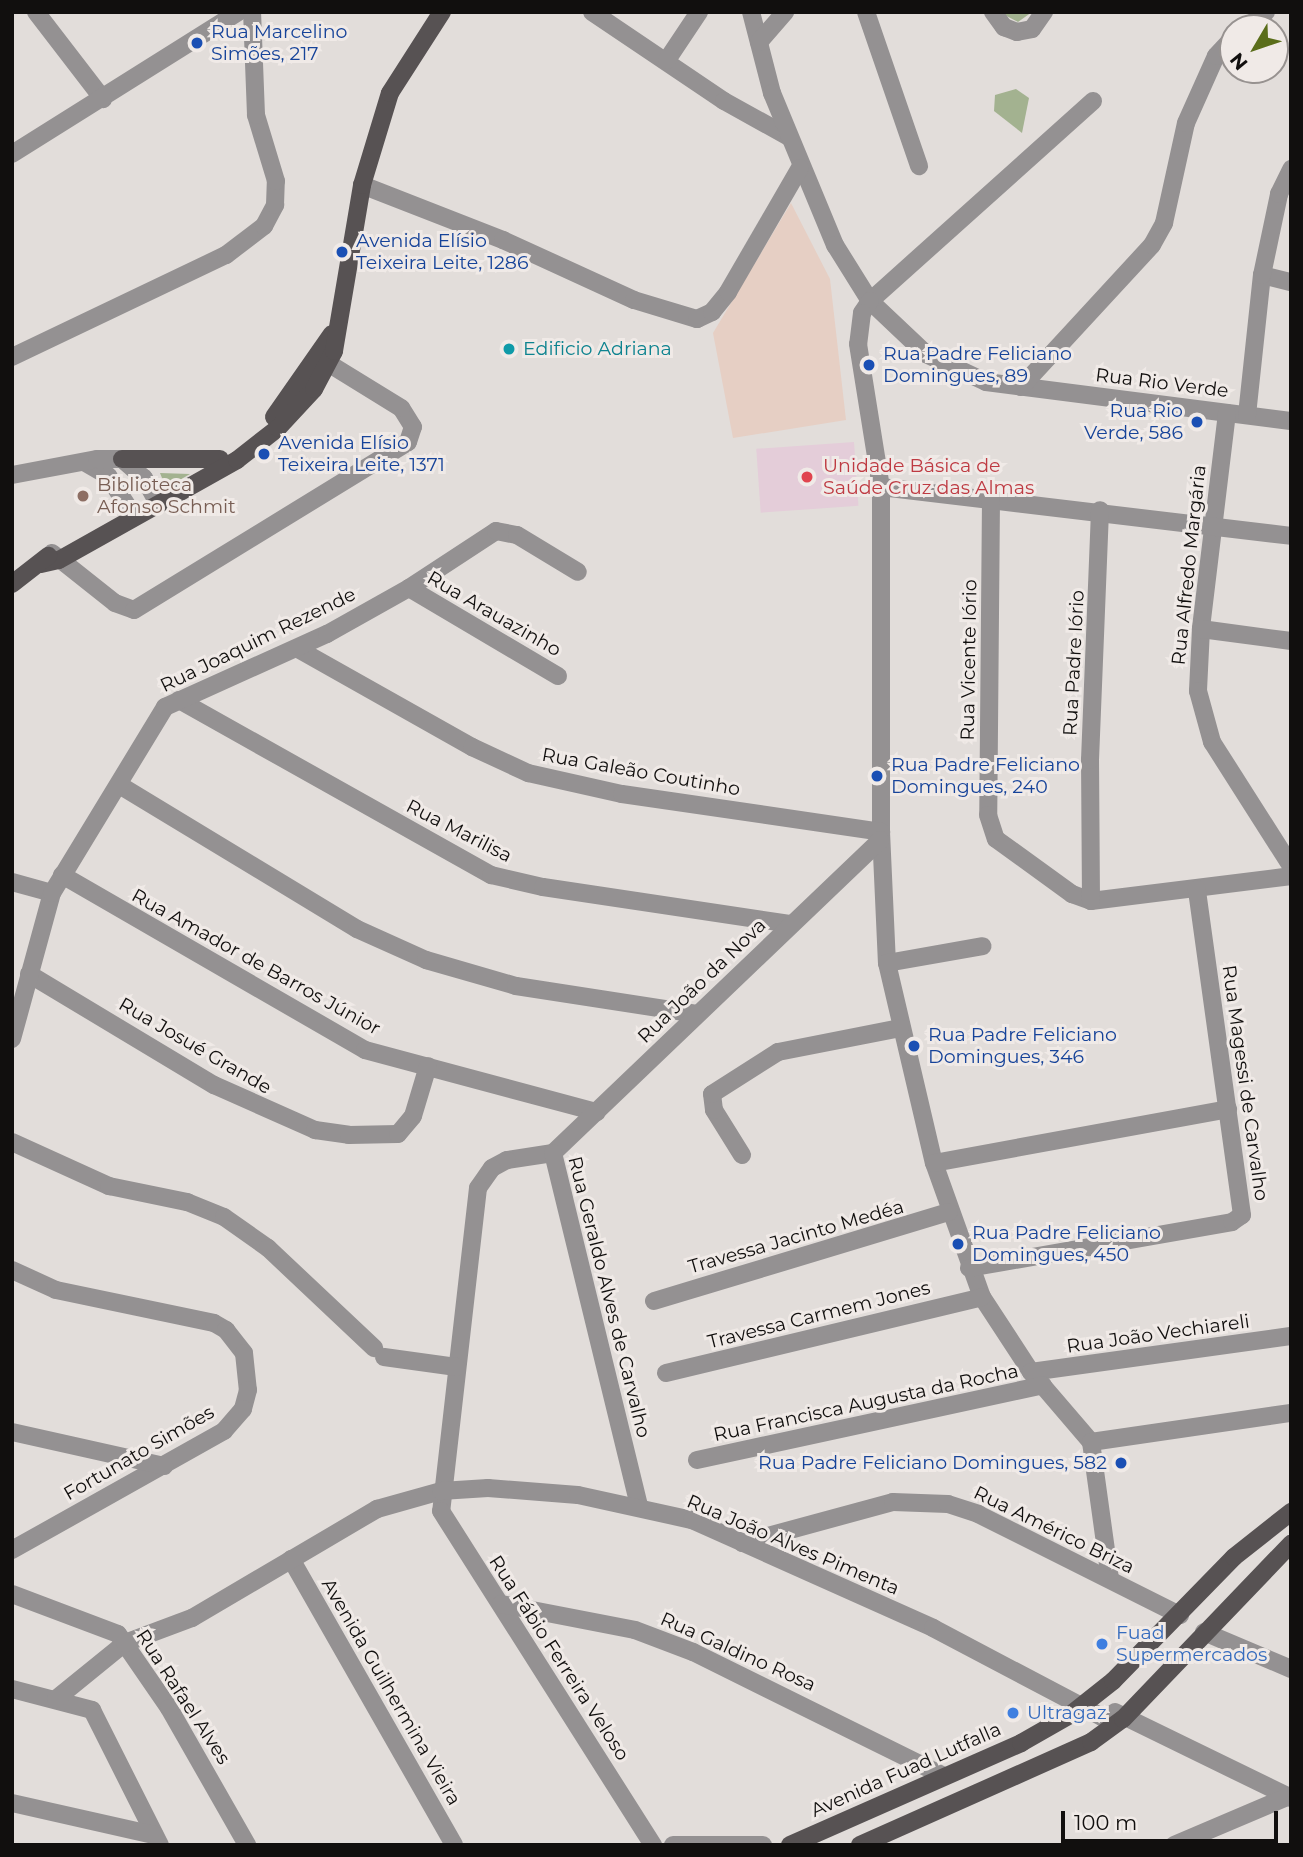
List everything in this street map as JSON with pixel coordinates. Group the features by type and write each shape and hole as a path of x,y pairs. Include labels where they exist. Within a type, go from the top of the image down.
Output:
{"main road":[{"path":"12,584 131,512 253,449 304,401 337,326 362,185 390,93 442,12"},
{"path":"156,499 220,458 276,415 324,360"},
{"path":"122,459 220,458"},
{"name":"Avenida Fuad Lutfalla","path":"790,1845 1021,1743 1084,1705 1180,1615 1234,1557 1291,1512"},
{"path":"860,1845 1069,1755 1123,1719 1291,1544"}],"street":[{"path":"36,12 103,99"},
{"path":"12,154 238,12"},
{"path":"12,357 226,255 264,226 275,205 276,181 256,115 252,12"},
{"path":"592,12 724,100 789,137"},
{"path":"667,61 699,12"},
{"name":"Rua Rio Verde","path":"751,12 800,168 835,245 870,300 905,336 952,369 986,382 1247,415 1262,275 1279,194 1291,169"},
{"path":"759,42 785,12"},
{"path":"866,12 919,166"},
{"path":"993,12 1004,27 1017,32 1032,29 1044,12"},
{"path":"1021,387 1152,245 1164,223 1186,123 1219,53"},
{"path":"1093,101 870,300 862,313 858,344 881,487 881,836 887,963 900,1028 934,1163 949,1212 982,1297 1037,1378 1091,1442 1110,1579"},
{"path":"362,185 503,240 634,300 697,319 712,312 728,292 800,168"},
{"path":"1262,275 1291,282"},
{"path":"50,559 114,603 134,610 408,442 413,429 407,414 324,360"},
{"name":"Rua Alfredo Margária","path":"1227,413 1200,629 1198,691 1212,742 1291,866"},
{"path":"1247,415 1291,421"},
{"path":"12,475 84,462 122,459 144,478 156,499"},
{"path":"84,462 107,475 131,512"},
{"path":"881,487 1100,510 1291,536"},
{"name":"Rua Vicente Iório","path":"991,499 989,828 1020,859 1072,894 1091,901"},
{"name":"Rua Padre Iório","path":"1091,901 1090,760 1100,510"},
{"name":"Rua Joaquim Rezende","path":"12,1039 52,893 121,786 154,719 179,700 298,649 409,588 500,530 517,534 578,572"},
{"name":"Rua Arauazinho","path":"409,588 558,676"},
{"path":"1200,629 1291,640"},
{"name":"Rua Galeão Coutinho","path":"298,649 472,747 528,773 622,794 881,836"},
{"name":"Rua Marilisa","path":"179,700 491,874 542,887 791,924"},
{"path":"121,786 334,916 426,960 516,986 697,1014"},
{"name":"Rua João da Nova","path":"553,1153 881,836"},
{"name":"Rua Amador de Barros Júnior","path":"62,875 342,1040 388,1058 428,1066 597,1112"},
{"path":"1091,901 1291,876"},
{"path":"12,882 52,893"},
{"name":"Rua Magessi de Carvalho","path":"970,1268 1238,1219 1243,1209 1197,889"},
{"path":"887,963 984,946"},
{"name":"Rua Josué Grande","path":"29,974 214,1085 315,1130 349,1135 398,1134 413,1116 428,1066"},
{"path":"742,1154 714,1110 712,1094 778,1052 900,1028"},
{"path":"934,1163 1228,1109"},
{"path":"12,1142 109,1186 187,1202 224,1217 268,1248 379,1352 456,1367"},
{"name":"Rua Geraldo Alves de Carvalho","path":"441,1491 478,1188 492,1168 508,1160 553,1153 639,1506"},
{"name":"Travessa Jacinto Medéa","path":"654,1301 949,1212"},
{"name":"Fortunato Simões","path":"12,1270 56,1290 193,1318 226,1329 244,1353 248,1371 243,1409 224,1431 12,1550"},
{"name":"Travessa Carmem Jones","path":"666,1373 982,1297"},
{"name":"Rua João Vechiareli","path":"1037,1378 1291,1336"},
{"name":"Rua Francisca Augusta da Rocha","path":"697,1460 1037,1378"},
{"path":"1091,1442 1291,1413"},
{"path":"12,1432 164,1466"},
{"name":"Rua João Alves Pimenta","path":"56,1699 125,1643 192,1618 377,1509 441,1491 532,1489 639,1506 692,1520 933,1628 1084,1705 1105,1707 1123,1719 1289,1797"},
{"name":"Rua Fábio Ferreira Veloso","path":"441,1491 444,1519 502,1604 653,1845"},
{"name":"Rua Américo Briza","path":"742,1543 815,1520 921,1501 978,1514 1180,1615"},
{"name":"Avenida Guilhermina Vieira","path":"291,1559 454,1845"},
{"name":"Rua Rafael Alves","path":"12,1594 93,1621 125,1643 169,1708 247,1845"},
{"name":"Rua Galdino Rosa","path":"502,1604 635,1630 693,1652 944,1776"},
{"path":"1204,1632 1291,1669"},
{"path":"12,1689 87,1706 96,1716 157,1840"},
{"path":"1174,1845 1289,1797"},
{"path":"12,1803 157,1840"},
{"path":"673,1845 763,1845"}],"shaded area":[{"path":"791,203 830,279 846,420 733,438 713,333"},
{"name":"Unidade Básica de Saúde Cruz das Almas","path":"854,442 858,506 761,513 756,449"}],"green space":[{"path":"999,12 1032,12 1018,22"},
{"path":"1016,89 1029,98 1022,133 994,111 995,95"},
{"path":"160,473 190,474 166,488"}],"place":[{"name":"Rua Marcelino Simões, 217","path":"197,43"},
{"name":"Avenida Elísio Teixeira Leite, 1286","path":"342,252"},
{"name":"Edificio Adriana","path":"509,349"},
{"name":"Rua Padre Feliciano Domingues, 89","path":"869,365"},
{"name":"Rua Rio Verde, 586","path":"1197,422"},
{"name":"Avenida Elísio Teixeira Leite, 1371","path":"264,454"},
{"name":"Unidade Básica de Saúde Cruz das Almas","path":"807,477"},
{"name":"Biblioteca Afonso Schmit","path":"83,496"},
{"name":"Rua Padre Feliciano Domingues, 240","path":"877,776"},
{"name":"Rua Padre Feliciano Domingues, 346","path":"914,1046"},
{"name":"Rua Padre Feliciano Domingues, 450","path":"958,1244"},
{"name":"Rua Padre Feliciano Domingues, 582","path":"1121,1463"},
{"name":"Fuad Supermercados","path":"1102,1644"},
{"name":"Ultragaz","path":"1013,1713"}]}
